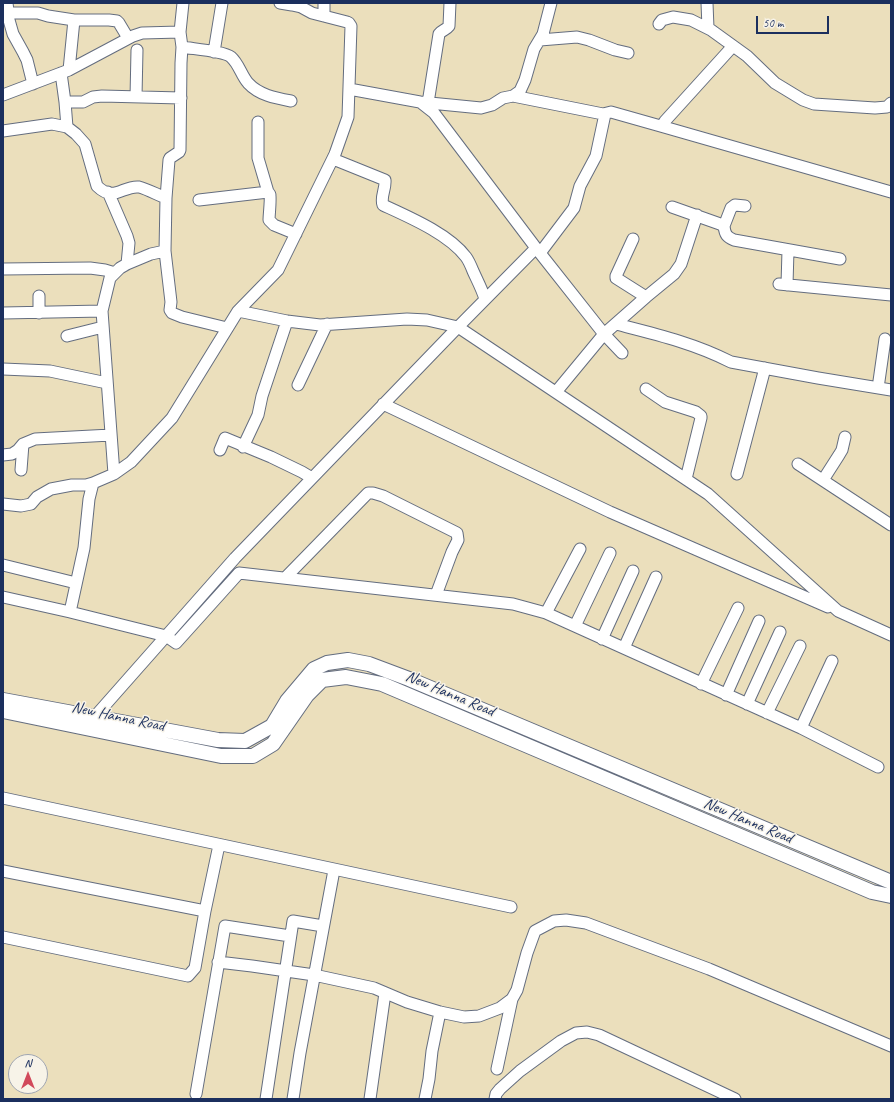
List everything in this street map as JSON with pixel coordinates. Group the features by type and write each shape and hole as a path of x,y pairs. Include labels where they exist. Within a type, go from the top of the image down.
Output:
{"main road":[{"name":"New Hanna Road","path":"3,711 218,740 245,741 272,726 287,701 314,669 327,663 348,660 369,664 409,679 891,882"},
{"name":"New Hanna Road","path":"3,700 221,756 253,756 273,744 307,695 322,680 346,677 382,684 872,892 891,896"}],"street":[{"path":"183,3 180,32 182,47 180,150 169,160 166,198 165,251 171,302 170,310 172,313 182,317 227,328"},
{"path":"214,52 222,3"},
{"path":"3,504 21,506 31,504 37,497 51,489 93,483 114,474 131,462 172,418 238,311 278,270 333,159 348,117 351,26 347,22 312,13 300,7 280,3"},
{"path":"324,3 324,16"},
{"path":"424,102 439,34 449,26 450,3"},
{"path":"349,89 424,102 481,108 492,105 503,98 513,96 520,92 534,49 543,34 551,3"},
{"path":"707,3 708,28"},
{"path":"33,84 24,52 13,34 9,20 8,7 74,20 117,21 128,38"},
{"path":"660,24 662,20 673,18 691,20 708,28 747,56 775,83 803,100 814,104 875,108 887,107 891,103"},
{"path":"67,127 65,72 74,20"},
{"path":"3,95 65,72 133,36 142,33 180,32"},
{"path":"540,40 577,37 628,53"},
{"path":"664,128 663,124 665,121 733,46"},
{"path":"182,47 224,53 230,56 239,67 248,83 270,97 290,101"},
{"path":"136,97 137,50"},
{"path":"65,102 85,102 93,97 102,96 181,98"},
{"path":"513,96 603,114 611,112 891,192"},
{"path":"424,102 604,334 622,353"},
{"path":"90,723 235,558 485,298 538,250 574,208 580,186 596,156 605,114"},
{"path":"258,122 258,158 271,200 269,220 274,225 296,234"},
{"path":"3,131 52,124 67,127 85,144 97,186 102,190 113,194 139,187 166,198"},
{"path":"333,159 385,180 382,200 383,205 416,220 455,246 466,258 485,298"},
{"path":"108,192 129,243 128,264"},
{"path":"200,200 268,192"},
{"path":"745,206 735,205 732,208 724,226 725,234 728,238 840,259"},
{"path":"672,206 724,226"},
{"path":"556,392 604,334 674,274 681,264 697,215"},
{"path":"633,240 616,278 646,297"},
{"path":"788,250 783,285 891,295"},
{"path":"114,474 102,311 110,278 120,268 151,254 165,251"},
{"path":"3,269 90,268 115,273"},
{"path":"39,296 39,313"},
{"path":"3,314 102,311"},
{"path":"238,311 287,321 320,324 407,319 427,320 458,327 708,494 838,611"},
{"path":"244,447 258,415 262,396 287,321"},
{"path":"298,385 328,324"},
{"path":"616,324 677,340 731,362 891,390"},
{"path":"67,336 103,327"},
{"path":"878,388 885,339"},
{"path":"737,474 765,368"},
{"path":"3,369 50,371 107,383"},
{"path":"646,389 665,402 696,412 701,416 686,479"},
{"path":"383,404 610,512 891,635"},
{"path":"3,455 12,454 23,444 35,439 111,435"},
{"path":"823,480 842,450 845,436"},
{"path":"220,450 225,438 271,457 312,478"},
{"path":"21,470 23,444"},
{"path":"798,464 891,525"},
{"path":"70,612 84,548 89,499 93,483"},
{"path":"285,578 368,493 373,493 383,496 457,533 458,540 436,595"},
{"path":"546,613 580,549"},
{"path":"575,626 610,552"},
{"path":"3,565 76,583"},
{"path":"602,639 633,571"},
{"path":"3,597 166,636 176,643 239,573 513,604 546,613 801,728 878,767"},
{"path":"624,648 656,577"},
{"path":"701,684 738,608"},
{"path":"726,695 759,621"},
{"path":"747,704 780,632"},
{"path":"767,713 800,646"},
{"path":"801,728 832,661"},
{"path":"3,798 510,907"},
{"path":"3,937 188,976 195,968 219,845"},
{"path":"293,1099 334,870"},
{"path":"3,872 205,911"},
{"path":"497,1069 512,999 517,990 527,953 536,930 554,921 566,920 586,923 709,969 891,1046"},
{"path":"266,1099 292,921 323,926"},
{"path":"196,1094 225,926 290,936"},
{"path":"218,962 314,975 374,988 407,1002 440,1012 464,1017 479,1016 500,1008 512,999"},
{"path":"370,1099 385,993"},
{"path":"425,1099 432,1051 440,1012"},
{"path":"495,1099 496,1094 500,1089 520,1071 561,1041 576,1033 587,1032 599,1035 735,1099"}]}
